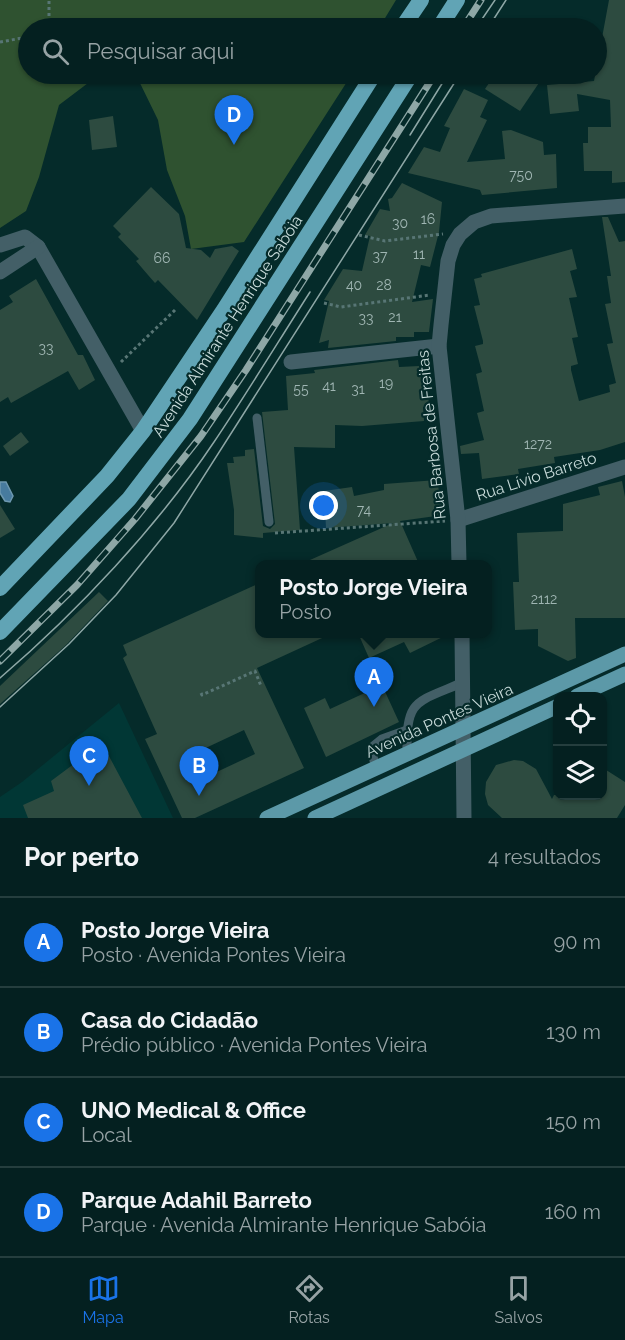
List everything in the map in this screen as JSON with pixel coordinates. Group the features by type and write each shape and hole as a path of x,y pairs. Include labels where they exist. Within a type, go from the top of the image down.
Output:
{"highway":[{"path":"409,18 421,0"},
{"path":"445,18 457,0"},
{"name":"Avenida Almirante Henrique Sabóia","path":"0,588 107,477 143,431 218,320 368,84"},
{"name":"Avenida Almirante Henrique Sabóia","path":"0,632 129,499 185,426 405,84"}],"main road":[{"name":"Avenida Pontes Vieira","path":"267,818 625,654"},
{"path":"586,692 625,674"},
{"path":"315,818 553,708"}],"street":[{"path":"460,234 474,222 490,216 625,206"},
{"name":"Rua Barbosa de Freitas","path":"459,560 458,520 439,346 448,261 460,234"},
{"path":"0,245 26,237 38,247 143,431"},
{"path":"0,272 38,247"},
{"path":"291,362 439,346"},
{"name":"Rua Lívio Barreto","path":"458,520 625,467"},
{"path":"462,638 464,818"}],"lane":[{"path":"257,418 269,522"},
{"path":"407,755 408,715 414,705 464,682"},
{"path":"376,769 370,748 382,739 407,730"}],"path":[{"path":"49,0 49,18"},
{"path":"0,42 18,39"},
{"path":"359,236 385,241 460,234"},
{"path":"324,303 341,307 444,293"},
{"path":"111,372 175,309"},
{"path":"269,522 272,534 458,520"},
{"path":"201,693 202,695 255,671 261,686"}],"shaded area":[{"path":"0,0 396,0 385,18 18,18 18,84 87,84 59,105 39,177 26,211 0,228"},
{"path":"140,84 346,84 244,242 191,249 185,216 167,170 158,120"},
{"path":"119,703 173,818 0,818 0,797 22,782"}],"water":[{"path":"0,482 6,482 13,496 10,502 5,501 0,493"}],"building":[{"path":"609,0 625,0 625,182 612,183 612,171 584,171 583,143 588,143 588,127 611,127 610,100 577,94 579,111 550,114 547,85 607,84 606,18"},
{"path":"488,84 538,84 520,111 485,89"},
{"path":"464,89 488,100 480,117 487,120 467,162 505,159 502,131 511,130 543,142 544,155 556,154 557,188 482,195 480,190 408,173 424,147 440,152 450,128 444,126"},
{"path":"113,116 117,147 92,150 89,120"},
{"path":"402,183 442,202 439,232 430,267 421,265 412,302 433,299 429,332 414,332 414,337 396,337 396,341 328,348 329,340 319,343 329,301 324,300 343,269 362,271 370,236 365,235 380,209 390,211 388,199 392,198"},
{"path":"151,187 179,214 186,248 201,250 210,258 215,249 232,246 239,251 197,320 158,280 155,283 136,261 139,259 118,237 121,234 113,226"},
{"path":"602,217 608,217 619,242 625,241 625,442 600,450 554,457 555,463 518,469 519,474 482,479 479,453 461,454 460,446 484,440 477,413 484,411 476,374 482,372 475,346 483,344 483,341 474,306 480,305 474,279 482,277 481,274 572,249 577,269 570,271 577,297 569,298 578,337 572,338 578,364 571,366 571,370 579,401 610,392 609,385 616,383 607,344 613,343 605,304 611,303 607,276 611,276"},
{"path":"36,279 78,355 83,355 95,380 79,390 68,371 11,403 8,397 0,402 0,310 13,302 9,296"},
{"path":"398,360 399,367 419,366 421,381 424,381 428,393 429,407 423,407 424,421 362,426 335,425 335,448 294,447 300,530 263,533 263,538 234,535 234,510 227,463 234,463 233,457 245,456 245,450 254,449 263,526 270,529 275,524 262,412 288,410 286,376 315,373 314,370"},
{"path":"21,432 29,442 10,456 3,446"},
{"path":"437,480 443,515 400,521 417,560 310,560 393,523 326,528 324,491 352,487 354,496 384,490 384,484"},
{"path":"622,481 625,497 625,618 575,618 576,658 568,661 538,646 538,629 515,630 513,582 519,582 517,533 563,531 563,504 600,495 598,487"},
{"path":"0,505 15,529 0,538"},
{"path":"255,585 255,638 322,638 257,668 304,768 195,818 182,818 145,739 157,734 123,658 127,655 123,645","holes":["244,730 255,754 206,777 195,753"]},
{"path":"99,592 108,601 66,645 0,704 0,686"},
{"path":"360,638 441,638 410,653 404,642 369,658"},
{"path":"382,685 399,722 326,757 304,708 325,698 330,709"},
{"path":"102,743 142,818 28,818 23,805 54,791 51,781"},
{"path":"514,760 523,761 536,769 553,800 607,800 607,771 625,782 625,805 617,818 502,818 488,805 485,794 486,782 496,765"}],"tram line":[{"path":"483,18 495,0"},
{"path":"494,18 506,0"},
{"path":"410,135 442,84"},
{"path":"0,707 69,644 116,595 174,523 454,84"},
{"path":"0,678 58,625 115,567 192,474 310,292"}],"railway":[{"path":"469,18 481,0"},
{"path":"0,661 77,585 135,519 201,436 246,370 429,84"}],"place":[{"name":"Parque Adahil Barreto","path":"234,145"},
{"name":"Posto Jorge Vieira","path":"374,707"},
{"name":"UNO Medical & Office","path":"89,786"},
{"name":"Casa do Cidadão","path":"199,796"}]}
